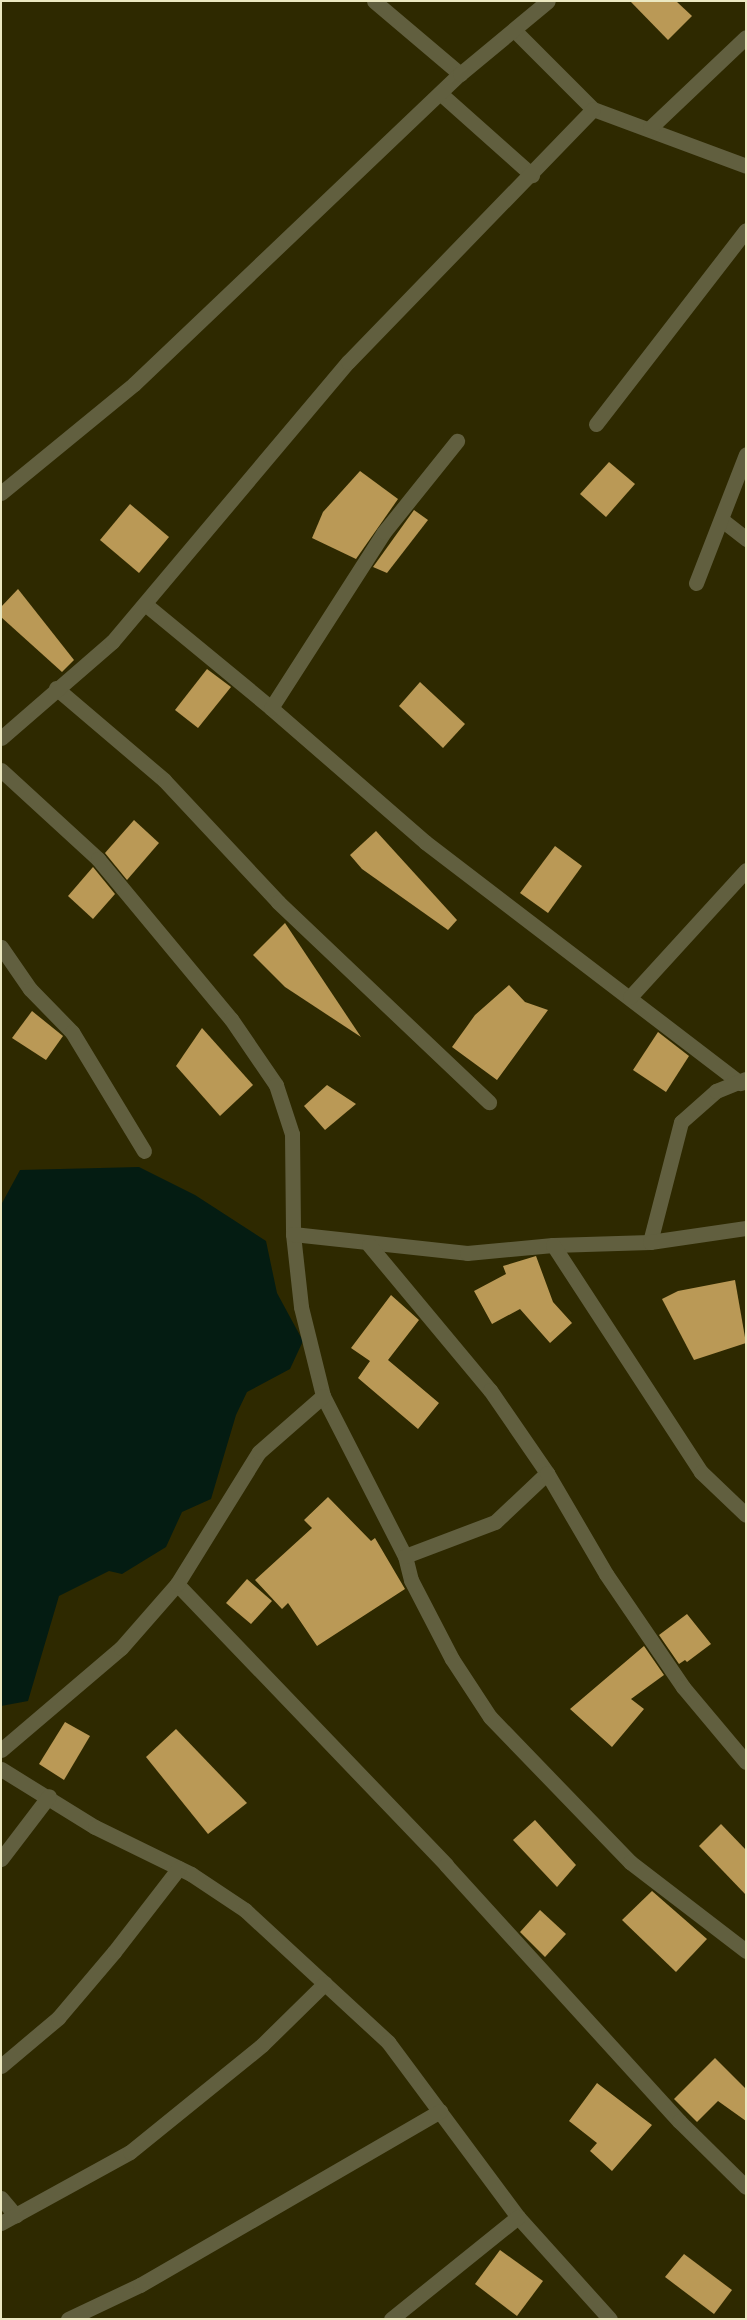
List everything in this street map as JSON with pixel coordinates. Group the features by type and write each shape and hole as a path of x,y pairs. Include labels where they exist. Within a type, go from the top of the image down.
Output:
{"street":[{"path":"374,1 460,74"},
{"path":"1,493 134,384 460,74 548,1"},
{"path":"514,30 593,109 650,128 746,166"},
{"path":"650,128 746,37"},
{"path":"441,94 532,175"},
{"path":"1,738 56,688 112,642 348,362 532,175 593,109"},
{"path":"596,424 746,230"},
{"path":"271,708 384,532 457,441"},
{"path":"696,583 746,454"},
{"path":"722,520 746,539"},
{"path":"145,604 271,708 425,842 743,1081"},
{"path":"56,688 164,780 278,902 489,1102"},
{"path":"1,770 98,860 231,1019 276,1085 292,1134 293,1234 301,1307 323,1396 405,1556 411,1580 448,1650 490,1717 630,1862 746,1951"},
{"path":"630,997 746,870"},
{"path":"1,947 30,990 72,1032 144,1151"},
{"path":"650,1242 680,1122 716,1091 743,1081"},
{"path":"293,1234 327,1236 369,1245 467,1253 553,1245 650,1242 746,1228"},
{"path":"369,1245 490,1390 547,1473 606,1574 683,1687 746,1762"},
{"path":"553,1245 701,1472 746,1515"},
{"path":"1,1750 121,1648 177,1584 259,1452 323,1396"},
{"path":"405,1556 495,1522 547,1473"},
{"path":"177,1584 446,1865 679,2122 746,2187"},
{"path":"1,1769 48,1796 95,1827 179,1868 245,1910 388,2042 518,2218 607,2318"},
{"path":"1,1859 48,1796"},
{"path":"1,2066 58,2018 114,1952 179,1868"},
{"path":"1,2224 130,2152 262,2046 325,1983"},
{"path":"68,2319 140,2285 440,2111"},
{"path":"1,2198 16,2216"},
{"path":"391,2319 518,2218"}],"shaded area":[{"path":"139,1167 195,1195 266,1241 277,1293 303,1341 290,1369 247,1392 236,1415 211,1499 182,1512 166,1547 122,1574 109,1571 59,1596 28,1701 1,1706 1,1205 20,1170"}],"building":[{"path":"630,1 676,1 692,16 668,40"},
{"path":"609,462 635,484 606,517 580,494"},
{"path":"360,471 398,499 356,559 312,538 323,512"},
{"path":"130,504 169,537 139,573 100,540"},
{"path":"414,510 428,520 387,573 373,567"},
{"path":"18,589 74,660 62,672 1,617 1,607"},
{"path":"207,669 231,687 198,728 175,710"},
{"path":"420,682 465,724 443,748 399,706"},
{"path":"134,820 159,843 127,880 105,853"},
{"path":"376,831 457,920 448,930 362,869 350,855"},
{"path":"555,846 582,866 548,913 520,893"},
{"path":"93,867 115,894 93,919 68,896"},
{"path":"285,923 361,1037 285,987 253,955"},
{"path":"509,985 525,1002 548,1010 497,1080 452,1047 475,1015"},
{"path":"32,1011 63,1036 46,1060 12,1038"},
{"path":"202,1028 253,1085 220,1116 176,1066"},
{"path":"658,1032 689,1056 666,1092 633,1070"},
{"path":"327,1085 356,1104 325,1130 304,1106"},
{"path":"536,1256 553,1302 572,1323 550,1343 520,1309 492,1324 474,1291 506,1274 503,1266"},
{"path":"735,1280 746,1343 694,1360 662,1299 678,1291"},
{"path":"391,1295 419,1320 388,1360 439,1403 418,1429 358,1378 370,1361 351,1348"},
{"path":"328,1497 371,1541 375,1538 405,1589 317,1646 288,1603 282,1609 255,1580 312,1528 304,1520"},
{"path":"247,1579 272,1601 251,1624 226,1603"},
{"path":"687,1614 711,1644 687,1662 685,1660 679,1664 659,1635"},
{"path":"644,1646 664,1675 631,1699 644,1709 612,1747 570,1709"},
{"path":"65,1722 90,1736 64,1780 39,1764"},
{"path":"176,1729 247,1803 208,1834 146,1757"},
{"path":"535,1820 576,1865 557,1887 513,1840"},
{"path":"721,1824 746,1850 746,1895 699,1846"},
{"path":"652,1891 707,1939 676,1972 622,1920"},
{"path":"540,1910 566,1934 545,1957 520,1932"},
{"path":"715,2058 746,2089 746,2121 718,2101 697,2122 674,2099"},
{"path":"597,2083 652,2125 612,2171 590,2151 597,2143 569,2121"},
{"path":"500,2250 543,2281 517,2316 475,2284"},
{"path":"684,2254 732,2290 714,2314 665,2277"}]}
